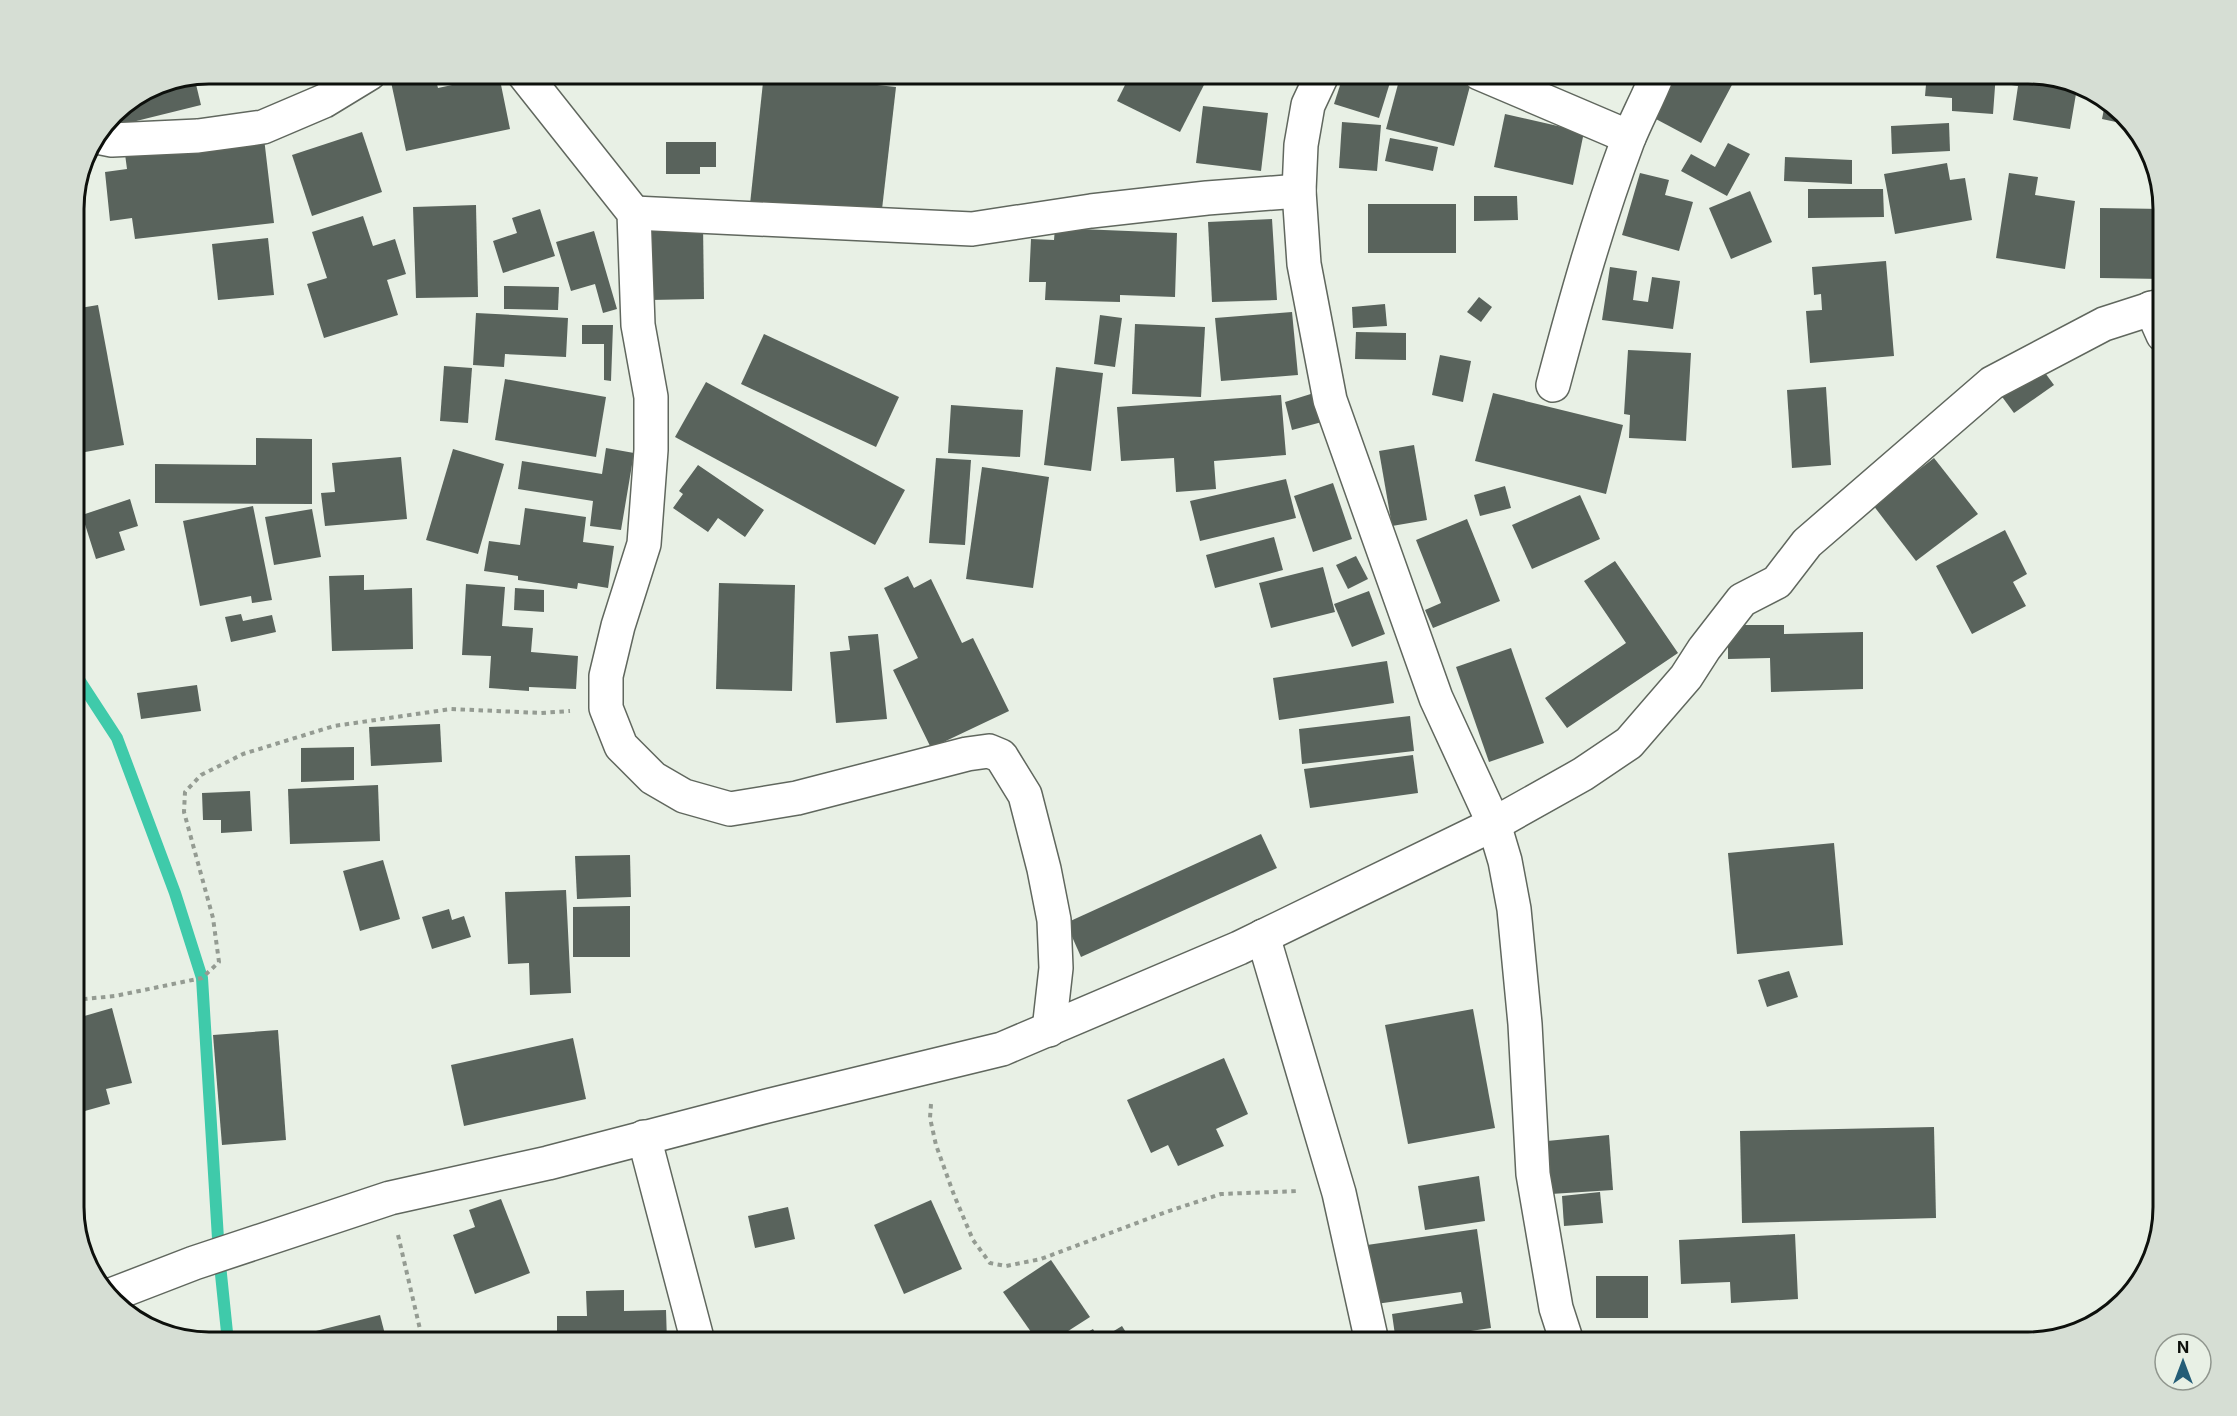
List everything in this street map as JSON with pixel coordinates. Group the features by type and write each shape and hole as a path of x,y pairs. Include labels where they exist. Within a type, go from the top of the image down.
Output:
{"street":[{"path":"105,139 198,136 263,127 324,101 353,84"},
{"path":"531,84 634,213 638,325 651,397 651,450 644,544 618,626 606,676 606,708 621,746 652,778 684,796 730,809 797,798 967,753 989,752 1001,756 1025,795 1044,868 1054,920 1056,968 1049,1030"},
{"path":"1318,84 1308,105 1301,145 1299,191 1304,264 1330,400 1436,698 1494,824 1514,909 1525,1024 1533,1174 1556,1308 1564,1332"},
{"path":"1503,84 1629,137"},
{"path":"1553,385 1575,302 1605,206 1629,137 1653,84"},
{"path":"634,213 972,229 1091,211 1207,198 1299,191"},
{"path":"118,1292 194,1263 390,1198 548,1163 644,1137 1002,1049 1263,936 1494,824 1583,774 1629,742 1686,677 1704,649 1742,600 1777,582 1807,543 1992,383 2104,324 2153,317"},
{"path":"1263,936 1339,1193 1370,1332"},
{"path":"644,1137 695,1332"}],"path":[{"path":"84,999 115,996 202,978 219,962 213,918 184,812 185,792 201,775 243,753 334,726 451,710 541,713 606,708"},
{"path":"943,1064 932,1095 930,1118 936,1145 973,1240 990,1263 1006,1266 1041,1259 1221,1194 1284,1190 1339,1193"},
{"path":"390,1198 421,1332"}],"building":[{"path":"391,84 437,84 438,88 457,84 501,84 510,129 406,151"},
{"path":"763,84 868,84 896,87 881,218 750,204"},
{"path":"1126,84 1204,84 1180,132 1117,101"},
{"path":"1340,84 1390,84 1379,118 1334,104"},
{"path":"1398,84 1470,86 1454,146 1386,129"},
{"path":"1672,84 1732,84 1701,143 1654,118"},
{"path":"1926,84 1995,84 1993,114 1952,111 1952,98 1925,96"},
{"path":"2005,84 2044,85 2076,93 2070,129 2013,120 2018,86"},
{"path":"196,85 201,105 116,126 139,105 161,93 184,86"},
{"path":"1203,106 1268,113 1261,171 1196,163"},
{"path":"2104,110 2117,122 2102,119"},
{"path":"1505,114 1584,132 1573,185 1494,167"},
{"path":"1342,122 1381,125 1377,171 1339,168"},
{"path":"1949,123 1950,151 1892,154 1891,126"},
{"path":"362,132 382,192 312,216 292,155"},
{"path":"264,138 274,223 135,239 132,218 110,221 105,172 127,169 125,154"},
{"path":"1390,138 1438,147 1433,171 1385,161"},
{"path":"666,142 716,142 716,167 700,167 700,174 666,174"},
{"path":"1728,143 1750,154 1727,196 1681,171 1691,154 1715,167"},
{"path":"1785,157 1852,160 1852,184 1784,181"},
{"path":"1947,163 1950,180 1965,178 1972,220 1895,234 1884,174"},
{"path":"1640,173 1669,180 1665,195 1693,202 1679,251 1622,235"},
{"path":"2009,173 2038,177 2035,195 2075,201 2065,269 1996,258"},
{"path":"1808,189 1883,189 1884,217 1808,218"},
{"path":"1750,191 1772,242 1731,259 1709,208"},
{"path":"1474,196 1517,196 1518,220 1474,221"},
{"path":"1368,204 1456,204 1456,253 1368,253"},
{"path":"476,205 478,297 416,298 413,207"},
{"path":"2100,208 2153,209 2153,279 2100,278"},
{"path":"540,209 555,256 503,273 493,241 517,233 512,218"},
{"path":"363,216 373,246 395,239 406,274 387,280 398,315 324,338 307,284 327,278 312,232"},
{"path":"1272,219 1277,300 1212,302 1208,222"},
{"path":"650,223 703,223 704,299 650,300"},
{"path":"1055,228 1177,233 1175,297 1120,295 1120,302 1045,300 1046,282 1029,282 1031,239 1054,240"},
{"path":"594,231 617,309 603,313 595,284 571,291 556,242"},
{"path":"268,238 274,295 218,300 212,244"},
{"path":"1886,261 1894,356 1810,363 1806,311 1822,310 1821,294 1814,295 1812,267"},
{"path":"1610,267 1637,271 1633,300 1648,302 1652,277 1680,281 1673,329 1602,320"},
{"path":"504,286 559,287 558,310 504,309"},
{"path":"1479,297 1492,307 1481,322 1467,312"},
{"path":"1385,304 1387,326 1353,328 1352,307"},
{"path":"98,305 124,445 84,452 84,307"},
{"path":"1292,312 1298,375 1221,381 1215,318"},
{"path":"476,313 568,318 566,357 505,354 504,367 473,365"},
{"path":"1100,315 1122,318 1115,367 1094,364"},
{"path":"1135,324 1205,327 1201,397 1132,394"},
{"path":"582,325 613,325 611,381 604,380 604,344 582,344"},
{"path":"1356,332 1406,333 1406,360 1355,359"},
{"path":"764,334 899,397 876,447 741,384"},
{"path":"1628,350 1691,353 1686,441 1629,438 1630,415 1624,414"},
{"path":"1440,355 1471,361 1463,402 1432,395"},
{"path":"444,366 472,368 468,423 440,421"},
{"path":"2040,366 2054,385 2014,413 2000,394"},
{"path":"1056,367 1103,373 1091,471 1044,465"},
{"path":"505,379 606,397 596,457 495,440"},
{"path":"706,382 905,490 875,545 675,437"},
{"path":"1826,387 1831,465 1792,468 1787,390"},
{"path":"1314,393 1322,422 1292,430 1285,402"},
{"path":"1493,393 1623,425 1606,494 1475,461"},
{"path":"1281,395 1286,455 1214,461 1216,489 1176,492 1174,458 1121,461 1117,407"},
{"path":"951,405 1023,410 1020,457 948,453"},
{"path":"256,438 312,439 312,504 155,503 155,464 256,465"},
{"path":"1414,445 1427,520 1392,526 1379,451"},
{"path":"606,448 634,453 621,530 590,526 593,501 518,489 522,461 602,474"},
{"path":"453,449 504,464 478,554 426,540"},
{"path":"401,457 407,519 325,526 321,493 335,492 332,463"},
{"path":"936,458 971,460 965,545 929,543"},
{"path":"1934,458 1978,514 1916,561 1873,505"},
{"path":"698,465 764,510 745,537 718,518 708,532 673,508 683,494 679,491"},
{"path":"982,467 1049,477 1033,588 966,579"},
{"path":"1286,479 1296,518 1200,541 1190,501"},
{"path":"1333,483 1352,539 1313,552 1294,496"},
{"path":"1505,486 1511,508 1480,516 1474,495"},
{"path":"1580,495 1600,539 1532,569 1512,525"},
{"path":"130,499 138,526 119,532 125,550 96,559 84,521 84,514"},
{"path":"253,506 272,600 252,603 251,596 200,606 183,521"},
{"path":"525,508 586,517 583,542 614,546 608,588 578,583 577,589 518,580 518,576 484,571 489,541 520,545"},
{"path":"312,509 321,557 274,565 265,517"},
{"path":"1467,519 1500,601 1433,628 1425,610 1441,603 1416,540"},
{"path":"2005,530 2027,574 2013,582 2026,606 1972,634 1936,566"},
{"path":"1274,537 1283,570 1215,588 1206,555"},
{"path":"1356,556 1368,579 1348,589 1336,565"},
{"path":"1615,561 1678,653 1567,728 1545,698 1626,643 1584,581"},
{"path":"1323,567 1335,612 1271,628 1259,583"},
{"path":"364,575 364,590 412,588 413,649 332,651 329,576"},
{"path":"908,576 914,588 931,579 962,643 973,638 1009,711 931,748 893,670 918,658 884,588"},
{"path":"719,583 795,585 792,691 716,689"},
{"path":"466,584 505,587 502,626 533,628 531,652 578,656 576,689 529,687 529,691 489,688 491,656 462,655"},
{"path":"515,588 544,590 544,612 514,610"},
{"path":"1369,591 1385,634 1352,647 1334,604"},
{"path":"241,614 243,621 272,615 276,632 231,642 225,617"},
{"path":"1728,625 1784,625 1784,634 1863,632 1863,689 1771,692 1770,658 1728,659"},
{"path":"878,634 887,719 836,723 830,652 850,650 848,636"},
{"path":"1511,648 1544,743 1489,762 1456,667"},
{"path":"1387,661 1394,703 1279,720 1273,678"},
{"path":"197,685 201,711 141,719 137,693"},
{"path":"1410,716 1414,751 1302,764 1299,729"},
{"path":"440,724 442,762 371,766 369,727"},
{"path":"354,747 354,780 301,782 301,748"},
{"path":"1413,755 1418,793 1310,808 1304,769"},
{"path":"378,785 380,841 290,844 288,789"},
{"path":"250,791 252,831 221,833 221,820 203,820 202,793"},
{"path":"1261,834 1277,868 1081,957 1066,923"},
{"path":"1834,843 1843,945 1737,954 1728,853"},
{"path":"630,855 631,897 577,899 575,856"},
{"path":"383,860 400,919 360,931 343,871"},
{"path":"566,890 571,993 530,995 529,963 508,964 505,892"},
{"path":"630,906 630,957 573,957 573,907"},
{"path":"449,909 452,920 464,916 471,937 432,949 422,917"},
{"path":"1789,971 1798,997 1767,1007 1758,980"},
{"path":"112,1008 132,1083 106,1089 110,1104 84,1111 84,1016"},
{"path":"1473,1009 1495,1128 1408,1144 1385,1025"},
{"path":"278,1030 286,1140 222,1145 213,1035"},
{"path":"573,1038 586,1099 464,1126 451,1065"},
{"path":"1224,1058 1248,1114 1216,1129 1224,1146 1178,1166 1168,1145 1151,1153 1127,1100"},
{"path":"1934,1127 1936,1218 1742,1223 1740,1131"},
{"path":"1609,1135 1613,1190 1551,1194 1547,1141"},
{"path":"1479,1176 1485,1221 1425,1230 1418,1186"},
{"path":"1600,1192 1603,1223 1564,1226 1562,1196"},
{"path":"501,1199 530,1273 475,1294 453,1235 475,1227 469,1210"},
{"path":"931,1200 962,1269 904,1294 874,1225"},
{"path":"788,1207 795,1239 755,1248 748,1216"},
{"path":"1477,1229 1491,1328 1464,1332 1395,1332 1392,1314 1463,1303 1461,1292 1376,1304 1367,1245"},
{"path":"1795,1234 1798,1299 1731,1303 1730,1282 1681,1284 1679,1240"},
{"path":"1051,1260 1090,1317 1067,1332 1031,1332 1003,1292"},
{"path":"1596,1276 1648,1276 1648,1318 1596,1318"},
{"path":"624,1290 624,1311 666,1310 667,1332 557,1332 557,1316 587,1316 586,1291"},
{"path":"380,1315 384,1332 312,1332"},
{"path":"1122,1326 1126,1332 1112,1332"}],"waterway":[{"path":"84,687 117,738 175,893 202,978 219,1255 227,1332"}]}
